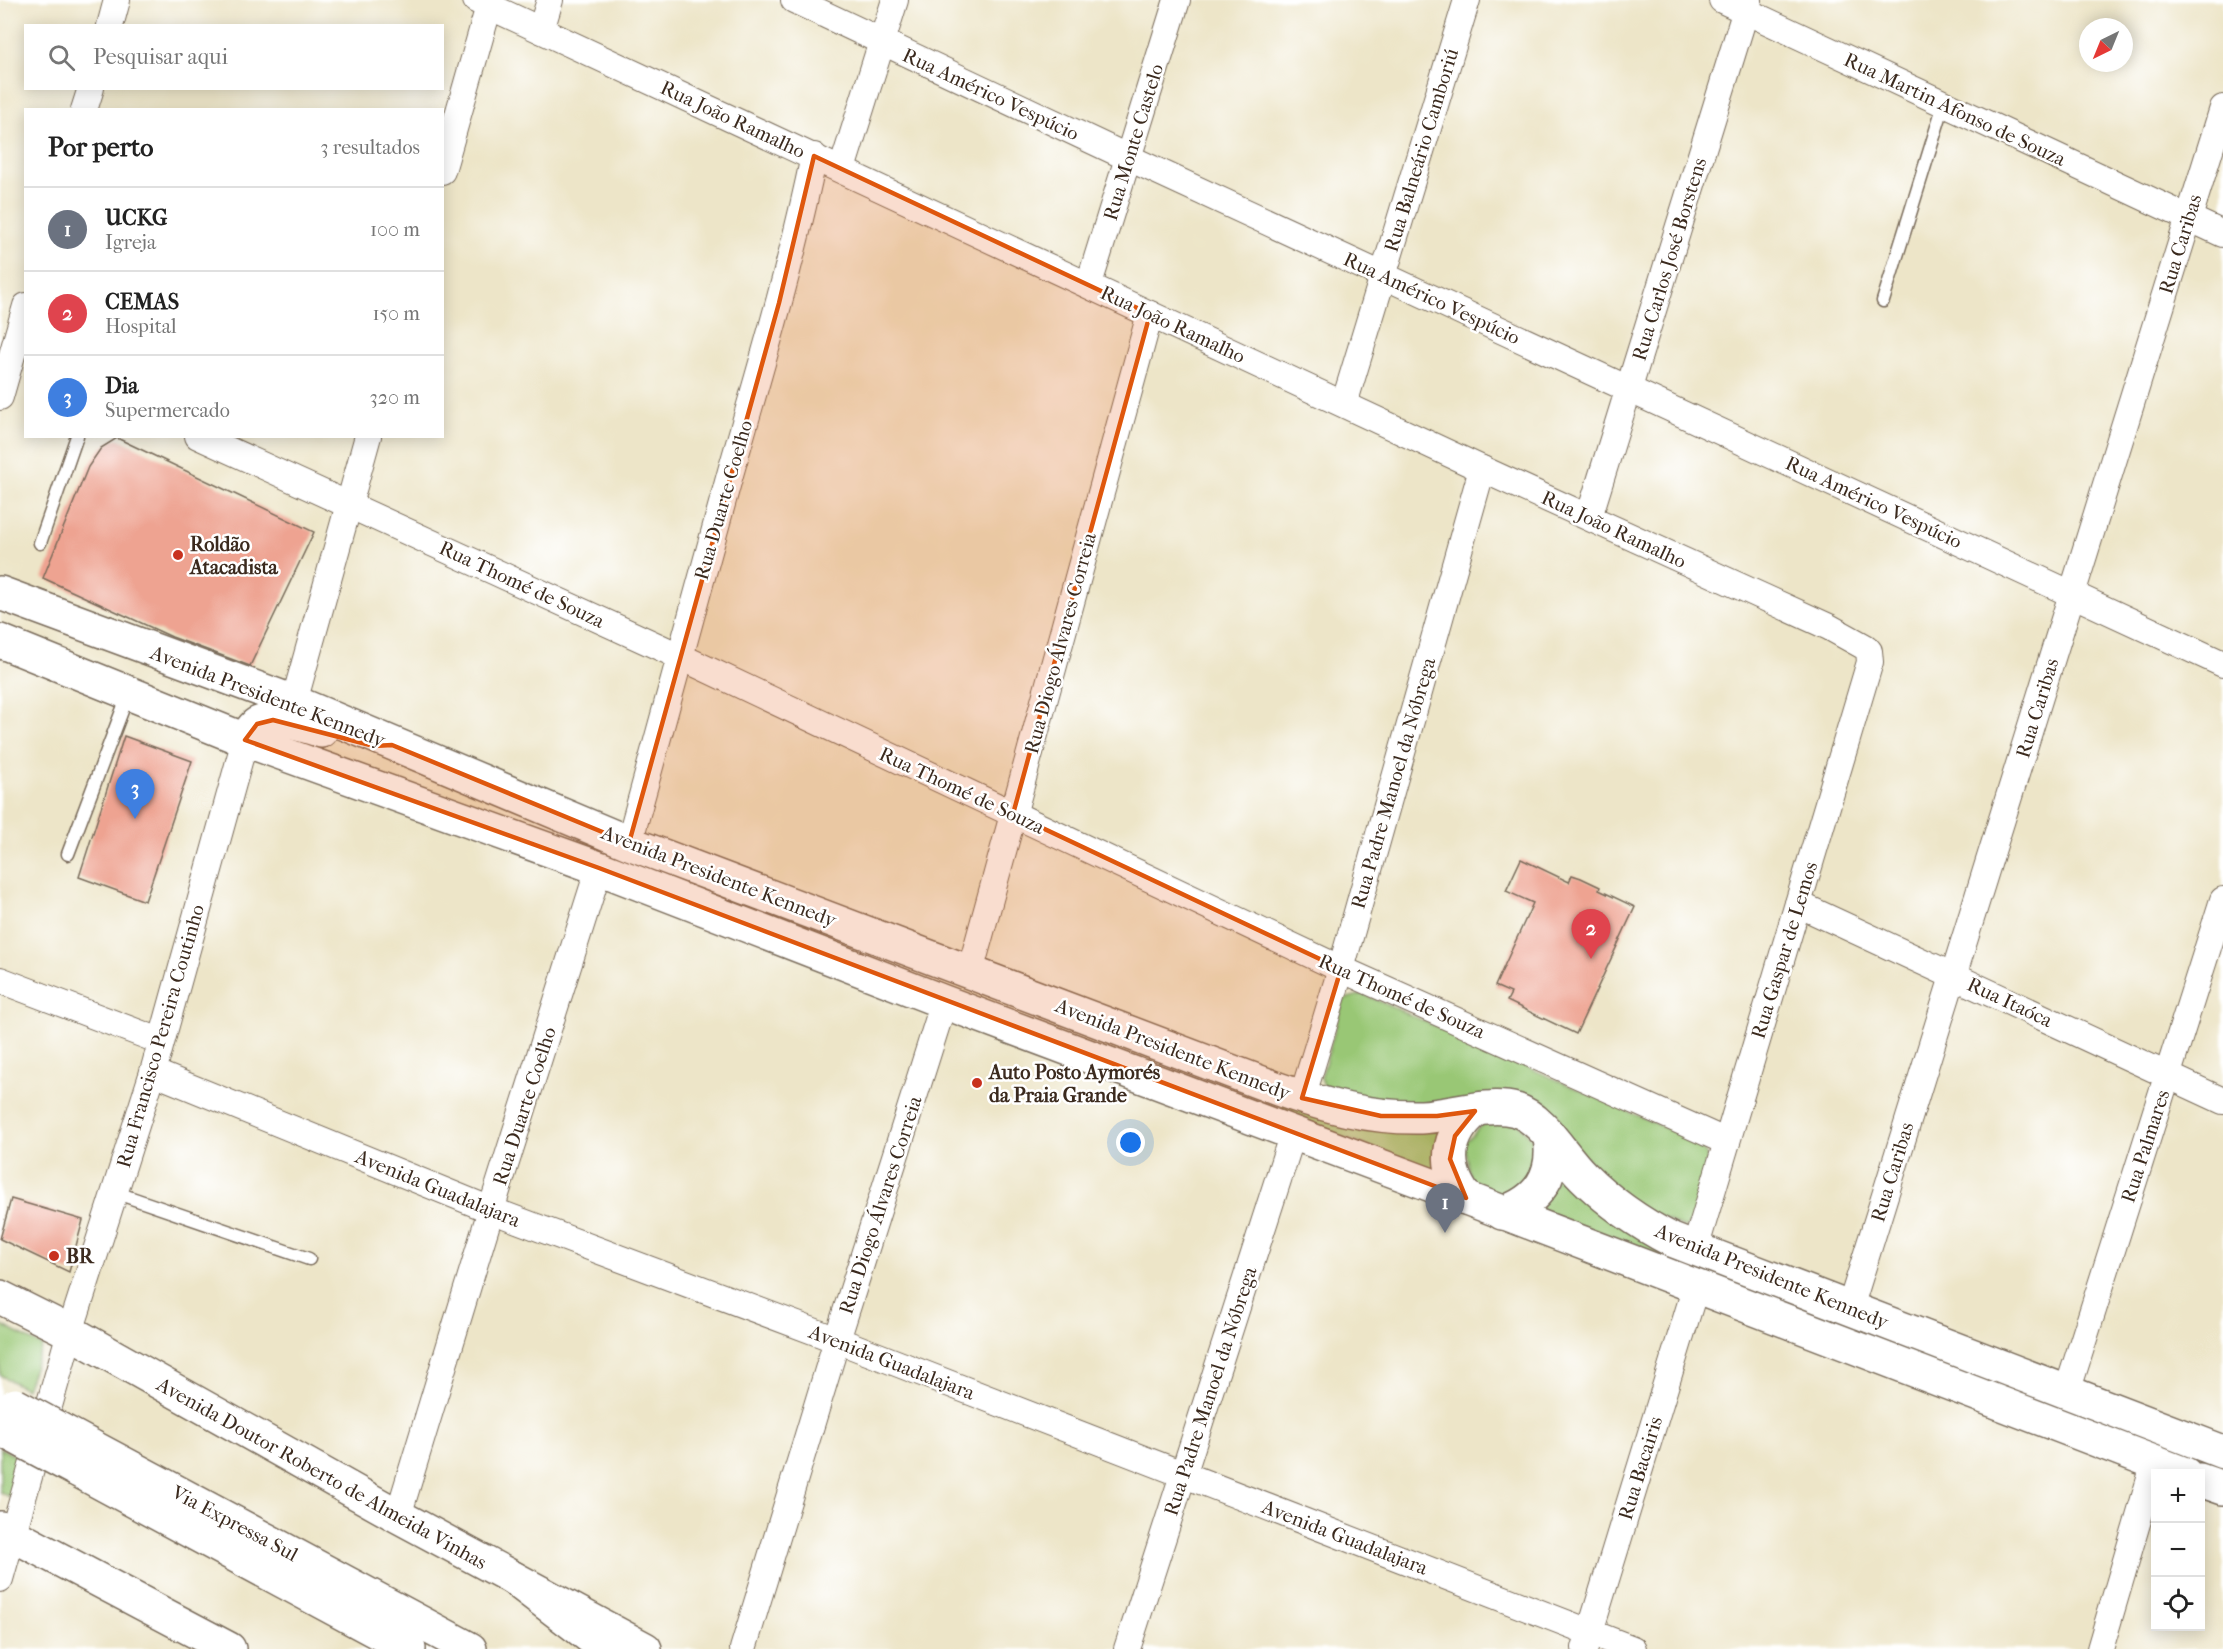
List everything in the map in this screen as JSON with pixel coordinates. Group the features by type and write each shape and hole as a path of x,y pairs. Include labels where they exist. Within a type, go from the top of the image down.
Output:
{"main road":[{"name":"Avenida Presidente Kennedy","path":"0,593 294,702 629,843 1302,1098 1358,1114 1381,1116 1437,1116 1506,1108 1516,1111 1540,1125 1583,1176 1626,1212 1655,1231 1695,1249 2223,1452"},
{"name":"Avenida Presidente Kennedy","path":"0,641 129,691 245,740 599,868 944,1002 1466,1198 2173,1469"},
{"path":"245,740 257,724 273,720 312,727 337,737 374,746 392,745"},
{"path":"1466,1198 1455,1181 1450,1159 1455,1136 1467,1118 1475,1111"},
{"path":"1502,1213 1525,1203 1543,1184 1551,1161 1550,1138"},
{"name":"Avenida Doutor Roberto de Almeida Vinhas","path":"0,1297 70,1332 398,1516 645,1649"},
{"name":"Via Expressa Sul","path":"4,1416 83,1458 470,1649"},
{"name":"Via Expressa Sul","path":"83,1458 409,1649"},
{"path":"2205,1482 2223,1488"},
{"path":"7,1532 197,1641 229,1649"},
{"path":"513,1578 606,1649"}],"street":[{"path":"111,24 117,0"},
{"path":"541,30 550,0"},
{"name":"Rua Américo Vespúcio","path":"794,0 1129,158 2223,664"},
{"path":"842,169 895,0"},
{"name":"Rua Monte Castelo","path":"1089,284 1177,0"},
{"name":"Rua Balneário Camboriú","path":"1344,404 1467,0"},
{"name":"Rua Martin Afonso de Souza","path":"1722,0 1747,6 1944,104 2223,234"},
{"path":"444,163 483,3"},
{"name":"Rua João Ramalho","path":"483,3 1482,469 1829,627 1859,642 1869,651"},
{"name":"Rua Carlos José Borstens","path":"1589,517 1747,6"},
{"path":"85,108 90,90"},
{"name":"Rua Caribas","path":"1850,1308 2223,108"},
{"name":"Rua Duarte Coelho","path":"629,843 679,656 779,303 802,216 814,156"},
{"path":"0,397 24,313"},
{"name":"Rua Diogo Álvares Correia","path":"970,972 1150,314"},
{"name":"Rua Thomé de Souza","path":"202,438 679,656 1341,969 1727,1142"},
{"path":"294,702 367,438"},
{"name":"Rua Padre Manoel da Nóbrega","path":"1302,1098 1341,969 1482,469"},
{"name":"Rua Gaspar de Lemos","path":"1695,1249 1870,662 1869,651"},
{"name":"Rua Francisco Pereira Coutinho","path":"0,1579 7,1532 153,1072 245,740"},
{"name":"Rua Duarte Coelho","path":"398,1516 491,1210 599,868"},
{"name":"Rua Palmares","path":"2067,1392 2223,900"},
{"name":"Rua Itaóca","path":"1798,904 2223,1101"},
{"path":"0,980 160,1041"},
{"name":"Rua Diogo Álvares Correia","path":"743,1649 837,1340 944,1002"},
{"name":"Avenida Guadalajara","path":"153,1072 491,1210 1184,1474 1587,1641 1633,1649"},
{"name":"Rua Padre Manoel da Nóbrega","path":"1127,1649 1293,1133"},
{"name":"Rua Bacairis","path":"1587,1641 1696,1286"},
{"path":"2100,1649 2155,1462"}],"lane":[{"path":"1883,302 1944,104"},
{"path":"40,543 76,438"},
{"path":"68,854 129,691"},
{"path":"114,1192 309,1259"}],"highlighted area":[{"path":"814,156 1150,314 1013,814 1341,969 1302,1098 1381,1116 1437,1116 1475,1111 1455,1136 1450,1159 1466,1198 599,868 245,740 257,724 273,720 374,746 392,745 629,843 779,303"}],"green space":[{"path":"1363,994 1695,1141 1706,1154 1709,1165 1693,1221 1685,1228 1635,1206 1551,1123 1405,1106 1326,1090 1321,1078 1344,999"},
{"path":"1283,1103 1439,1131 1442,1136 1442,1173 1279,1115"},
{"path":"1485,1121 1517,1122 1537,1145 1529,1185 1500,1197 1471,1184 1464,1144"},
{"path":"1559,1175 1691,1260 1688,1272 1541,1214 1541,1204"},
{"path":"0,1324 42,1346 26,1389 0,1375"},
{"path":"0,1448 25,1461 9,1497 0,1492"}],"building":[{"name":"Roldão Atacadista","path":"117,438 314,532 250,666 172,637 43,578 88,467 101,448"},
{"path":"124,736 192,761 145,901 79,877"},
{"path":"1521,859 1569,882 1572,875 1581,878 1600,887 1599,890 1635,907 1576,1034 1507,1001 1511,993 1495,986 1533,903 1506,891"},
{"name":"BR","path":"11,1199 83,1220 69,1272 0,1239"}],"place":[{"name":"Roldão Atacadista","path":"178,555"},
{"name":"Dia","path":"135,819"},
{"name":"CEMAS","path":"1591,959"},
{"name":"Auto Posto Aymorés da Praia Grande","path":"977,1083"},
{"name":"UCKG","path":"1445,1233"},
{"name":"BR","path":"54,1256"}]}
